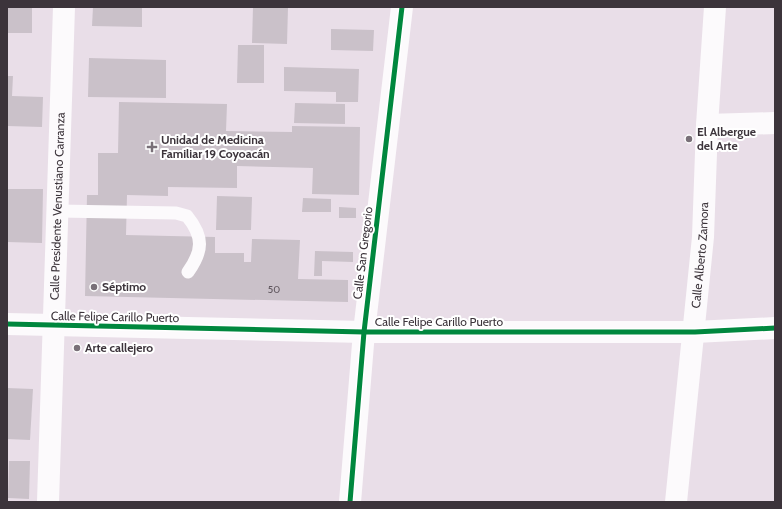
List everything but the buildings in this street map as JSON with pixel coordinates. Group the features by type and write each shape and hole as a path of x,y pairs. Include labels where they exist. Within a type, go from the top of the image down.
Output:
{"street":[{"name":"Calle Presidente Venustiano Carranza","path":"48,502 55,325 64,7"},
{"name":"Calle San Gregorio","path":"350,502 364,332 402,7"},
{"name":"Calle Alberto Zamora","path":"676,502 695,332 703,237 707,125 715,7"},
{"path":"707,125 775,123"},
{"name":"Calle Felipe Carillo Puerto","path":"7,324 364,332 695,332 775,328"}],"lane":[{"path":"58,211 176,213 187,216 198,232 200,246 198,259 188,272"}],"cycle path":[{"path":"350,502 364,332 402,7"},
{"path":"7,324 364,332 695,332 775,328"}],"place":[{"name":"El Albergue del Arte","path":"689,139"},
{"name":"Unidad de Medicina Familiar 19 Coyoacán","path":"152,147"},
{"name":"Séptimo","path":"94,287"},
{"name":"Arte callejero","path":"77,348"}]}
